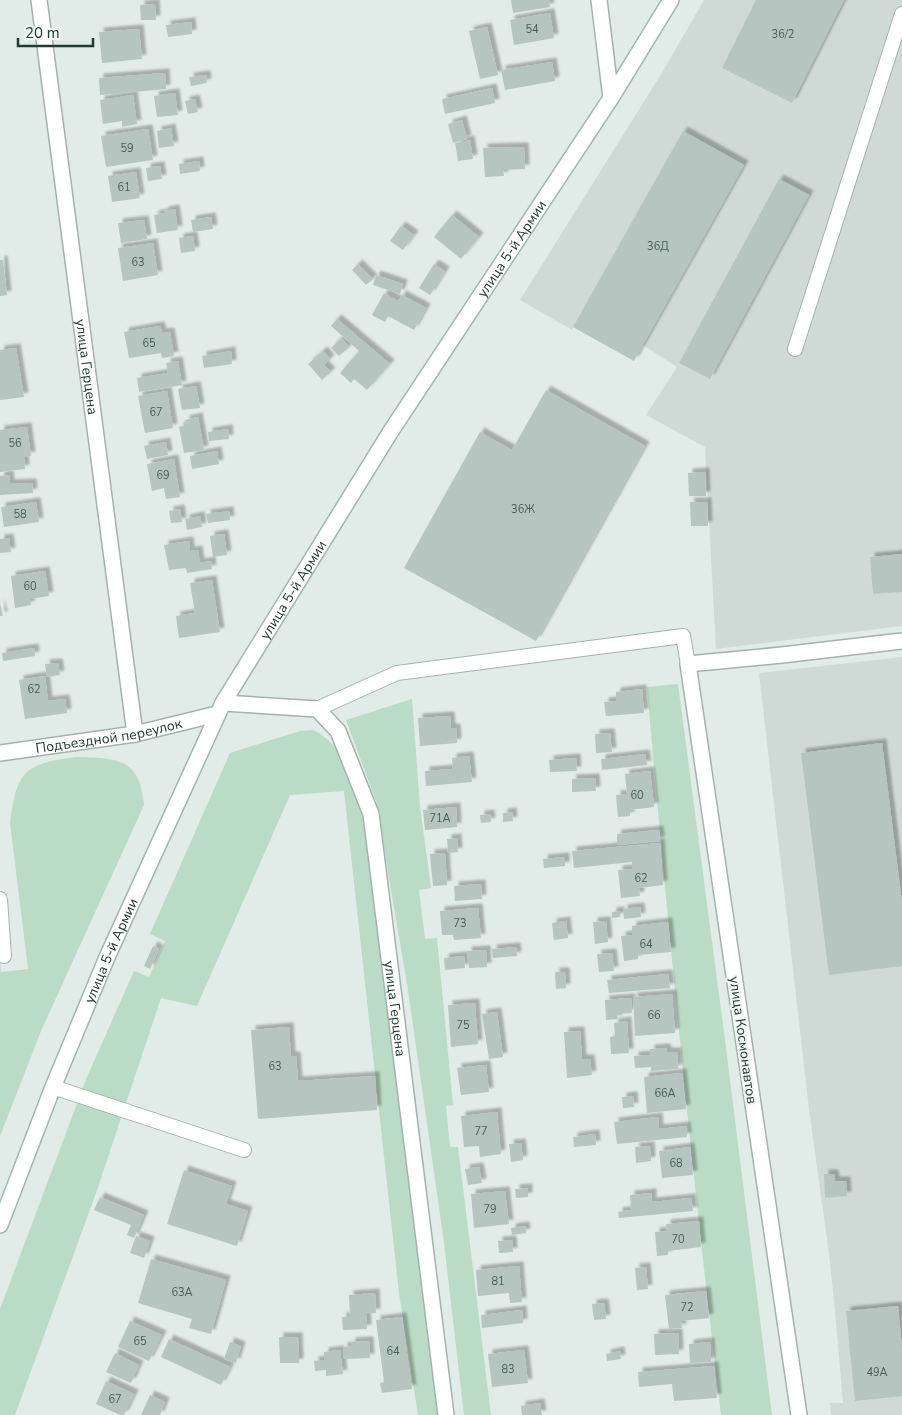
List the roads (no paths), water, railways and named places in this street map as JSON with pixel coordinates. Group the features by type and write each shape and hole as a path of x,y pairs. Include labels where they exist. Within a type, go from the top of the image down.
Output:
{"street":[{"name":"улица Герцена","path":"38,0 134,734"},
{"path":"599,0 611,98"},
{"name":"улица 5-й Армии","path":"0,1225 53,1087 108,954 220,708 391,431 611,98 671,0"},
{"path":"688,664 902,641"},
{"name":"улица Космонавтов","path":"688,664 799,1415"},
{"name":"Подъездной переулок","path":"0,753 134,734 220,708"},
{"path":"220,708 317,709"},
{"name":"улица Герцена","path":"317,709 338,731 371,814 446,1415"}],"lane":[{"path":"795,349 902,14"},
{"path":"317,709 397,674 683,636 688,664"},
{"path":"0,899 4,956"},
{"path":"53,1087 244,1150"}]}
